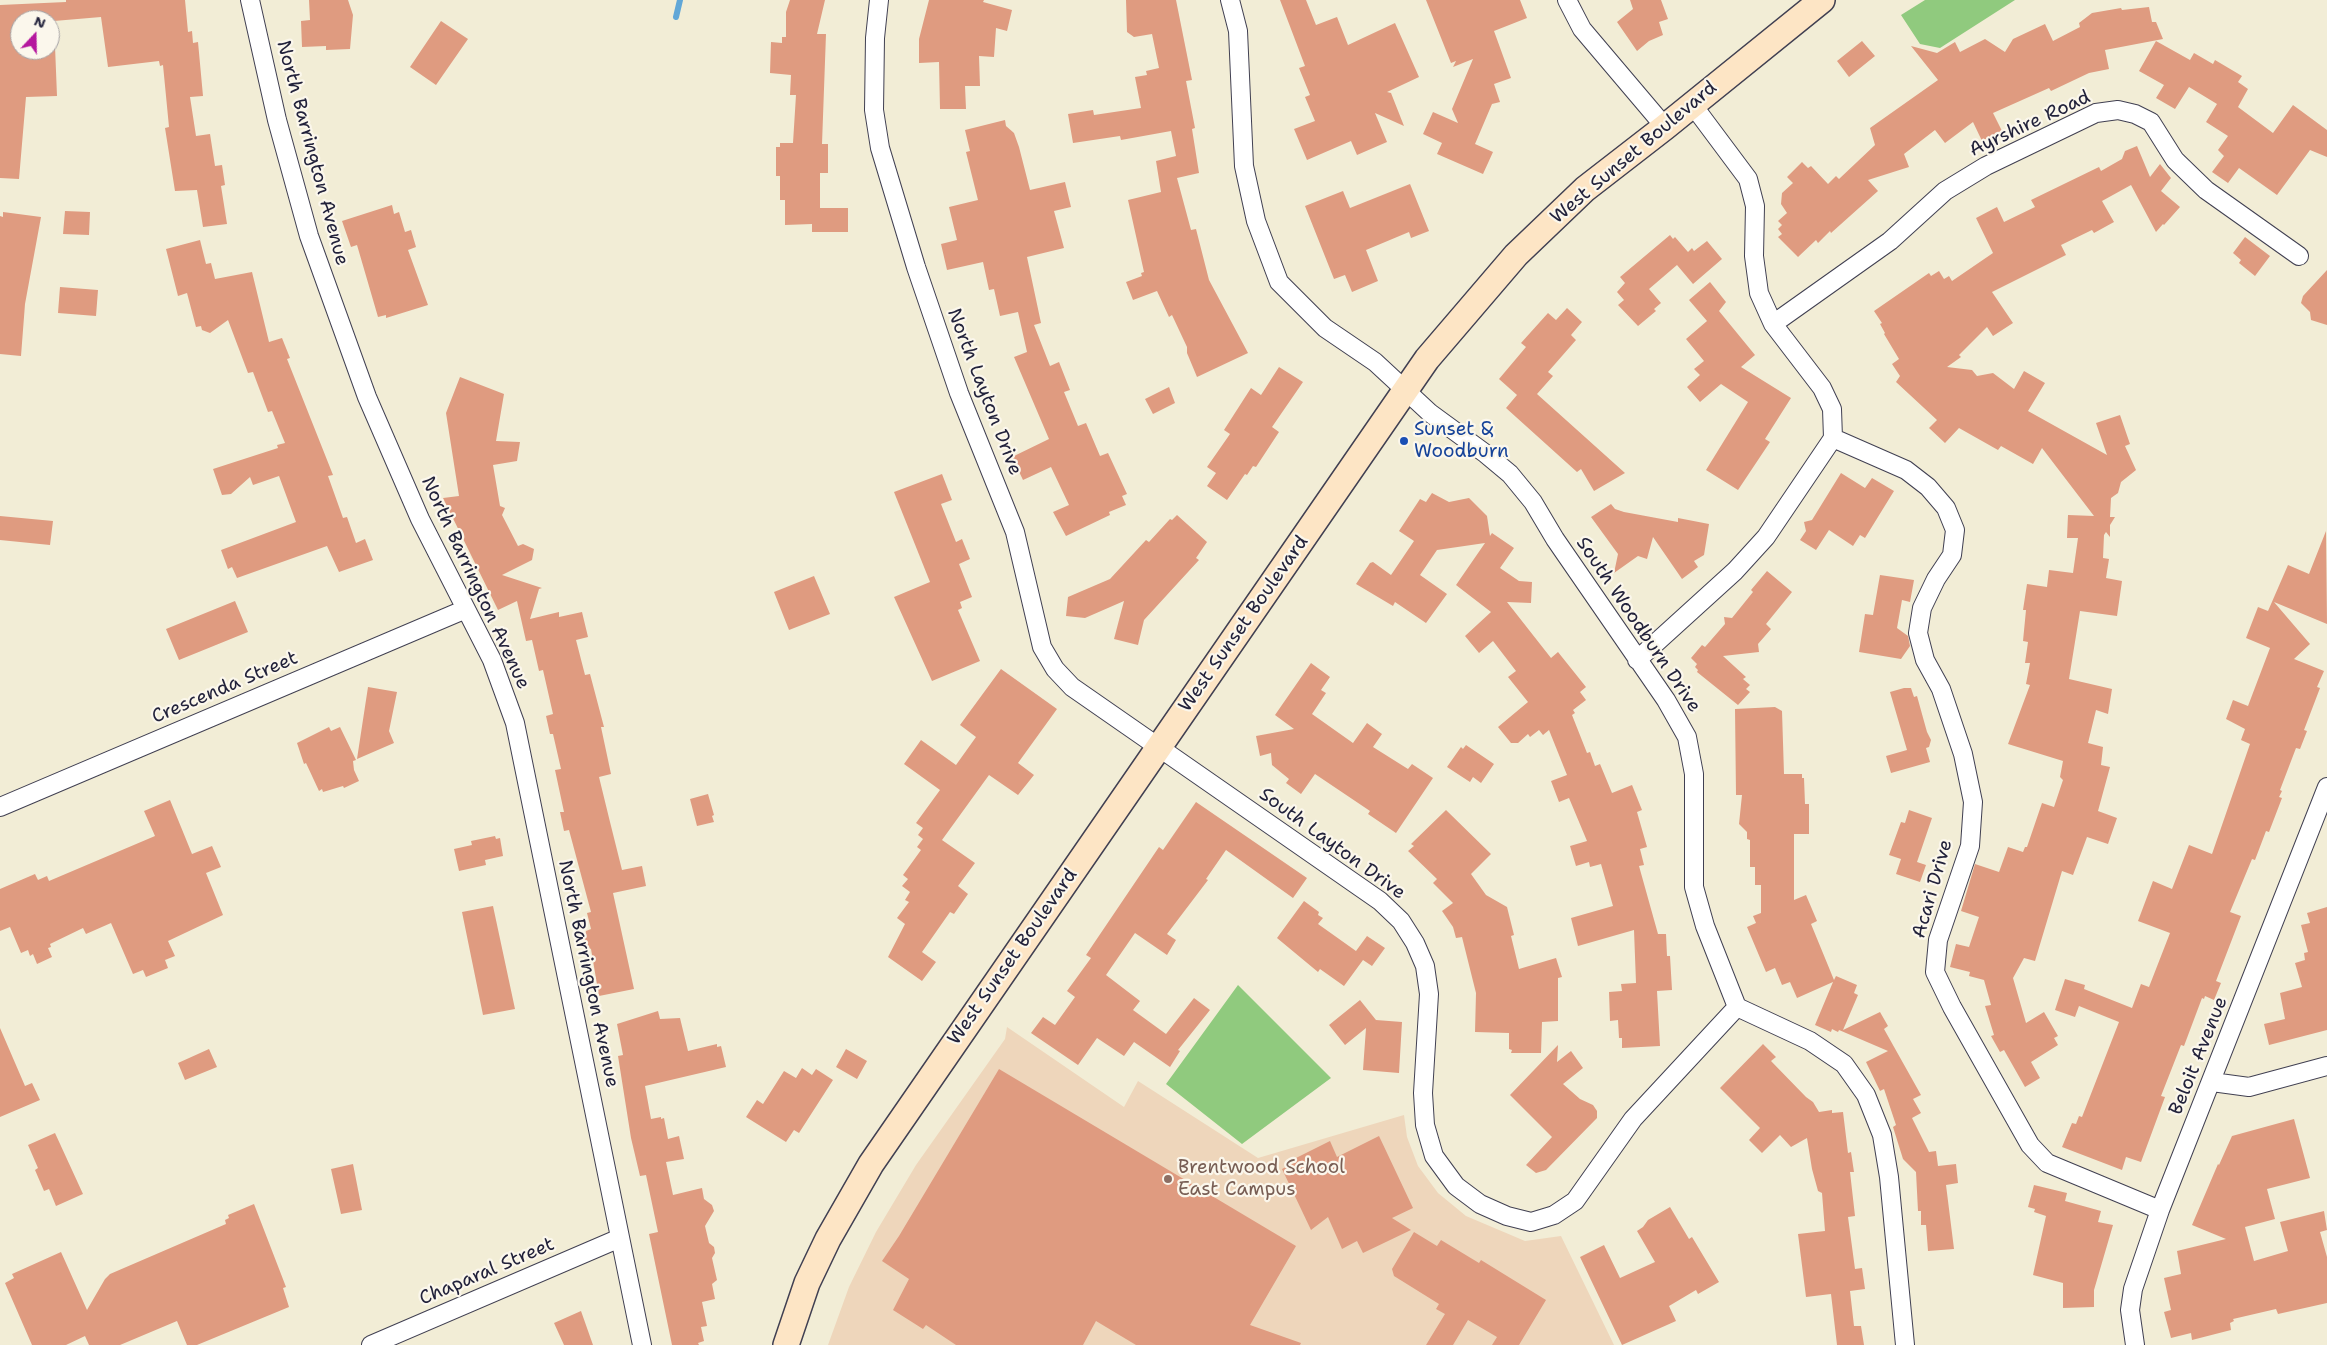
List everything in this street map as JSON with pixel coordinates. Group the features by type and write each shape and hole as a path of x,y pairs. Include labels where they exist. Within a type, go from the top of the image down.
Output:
{"main road":[{"name":"West Sunset Boulevard","path":"786,1345 807,1283 828,1239 870,1164 1157,747 1348,476 1405,389 1472,304 1516,255 1585,189 1822,0"}],"street":[{"name":"North Barrington Avenue","path":"250,0 277,120 312,245 367,396 420,518 492,660 515,723 642,1345"},
{"name":"North Layton Drive","path":"880,0 875,38 874,110 880,148 916,267 959,393 1015,532 1042,647 1055,669 1072,687 1157,747"},
{"name":"South Woodburn Drive","path":"1230,0 1238,31 1244,166 1256,220 1279,282 1325,328 1375,362 1430,413 1510,474 1533,502 1555,539 1666,700 1687,737 1694,774 1694,887 1704,926 1737,1007"},
{"path":"1567,0 1582,29 1665,127"},
{"path":"1637,660 1735,571 1766,537 1833,438 1832,408 1822,388 1773,324 1758,293 1754,256 1755,206 1748,179 1692,104"},
{"name":"Ayrshire Road","path":"1773,324 1890,241 1944,191 1986,166 2096,113 2118,110 2135,114 2151,122 2175,160 2206,190 2299,256"},
{"name":"Acari Drive","path":"1833,438 1906,470 1928,486 1946,508 1956,530 1952,555 1936,579 1922,608 1918,633 1925,660 1942,689 1963,754 1972,802 1970,846 1938,940 1936,972 1952,1007 2030,1145 2047,1163 2160,1210"},
{"name":"Crescenda Street","path":"0,807 466,609"},
{"name":"South Layton Drive","path":"1157,747 1380,901 1401,921 1416,942 1425,966 1429,994 1423,1093 1425,1125 1434,1156 1456,1186 1480,1204 1506,1216 1531,1222 1554,1215 1575,1201 1633,1119 1737,1007"},
{"name":"Beloit Avenue","path":"2135,1345 2130,1310 2133,1289 2160,1210 2327,788"},
{"path":"1737,1007 1810,1042 1844,1064 1866,1095 1882,1135 1888,1168 1905,1345"},
{"path":"2212,1082 2249,1087 2327,1066"},
{"name":"Chaparal Street","path":"371,1345 620,1238"}],"shaded area":[{"name":"Brentwood School East Campus","path":"1007,1027 1124,1107 1138,1081 1258,1158 1404,1115 1407,1137 1418,1166 1438,1193 1466,1216 1525,1241 1561,1236 1614,1345 828,1345 849,1287 876,1232 916,1165 1005,1039"}],"green space":[{"path":"1925,0 2015,0 1940,48 1920,44 1901,15"},
{"path":"1238,985 1331,1078 1242,1144 1166,1084"}],"building":[{"path":"66,0 185,0 188,32 192,31 193,43 198,42 203,96 190,97 196,136 210,134 215,166 222,165 225,185 221,186 227,224 203,227 197,190 175,191 165,128 169,127 163,65 160,66 159,61 108,67 101,17 60,20 60,10 10,10 10,60 56,60 57,96 26,97 19,179 0,178 0,5 66,2"},
{"path":"309,0 348,0 353,15 350,49 326,50 326,46 302,47 301,21 310,20"},
{"path":"790,0 825,0 817,34 826,34 822,144 828,144 828,173 820,173 820,208 848,208 848,232 812,232 812,224 785,225 785,200 780,200 780,176 776,176 776,147 780,147 780,143 793,143 796,95 790,95 791,75 770,73 771,42 782,43 782,37 786,37 786,12"},
{"path":"929,0 984,0 983,2 1012,10 1007,31 996,28 994,57 979,56 980,86 965,86 966,109 940,109 939,62 919,63 919,39"},
{"path":"1126,0 1176,0 1192,80 1186,81 1195,128 1192,129 1199,173 1177,178 1191,230 1196,229 1209,280 1248,353 1197,377 1187,353 1187,347 1172,315 1169,317 1157,291 1133,300 1126,282 1142,276 1141,273 1144,272 1128,200 1161,192 1156,161 1176,156 1171,131 1121,140 1120,136 1073,143 1068,114 1093,110 1094,115 1141,108 1135,77 1147,75 1146,71 1159,68 1152,34 1134,37 1127,32"},
{"path":"1280,0 1306,0 1316,25 1337,17 1348,45 1395,23 1419,77 1387,92 1391,93 1404,126 1375,113 1387,142 1357,155 1351,141 1307,160 1294,129 1315,121 1305,97 1310,95 1299,68 1305,66"},
{"path":"1426,0 1520,0 1527,18 1494,31 1511,78 1494,84 1500,102 1492,104 1475,144 1493,152 1483,174 1437,154 1442,143 1423,134 1433,112 1458,123 1452,109 1473,59 1453,67 1456,61 1451,63"},
{"path":"1630,0 1661,0 1668,19 1659,22 1663,35 1649,41 1637,51 1617,22 1633,9"},
{"path":"2149,7 2152,22 2156,22 2163,39 2105,50 2109,69 2089,73 2051,91 2049,88 1993,113 2002,131 1982,141 1973,122 1945,143 1935,130 1904,154 1909,167 1868,180 1878,191 1831,233 1830,231 1818,243 1816,240 1798,257 1778,237 1782,234 1778,229 1782,225 1778,221 1787,213 1781,204 1782,193 1793,183 1787,177 1802,162 1808,168 1811,166 1828,184 1836,176 1839,179 1875,145 1870,128 1938,80 1911,46 1937,53 1955,42 1960,52 1985,39 2005,52 2013,39 2045,24 2053,41 2080,27 2079,23 2092,13 2121,8 2122,10"},
{"path":"441,21 468,39 436,85 410,67"},
{"path":"1862,41 1875,56 1849,77 1837,61"},
{"path":"2156,41 2190,60 2194,53 2213,64 2215,60 2242,76 2238,82 2248,89 2238,107 2273,133 2293,105 2327,130 2327,157 2310,150 2277,195 2239,168 2228,183 2212,172 2224,156 2218,150 2228,136 2206,122 2217,104 2189,87 2175,109 2156,98 2164,85 2139,71"},
{"path":"1005,120 1006,126 1014,133 1019,147 1030,190 1065,182 1071,207 1054,211 1064,248 1027,257 1041,323 1034,325 1050,366 1059,362 1070,390 1064,392 1078,426 1086,423 1100,456 1108,453 1127,494 1122,496 1126,505 1109,512 1110,515 1066,536 1053,512 1069,505 1051,467 1023,480 1012,457 1049,439 1014,357 1027,352 1018,312 1000,316 994,289 989,290 983,262 947,270 941,244 957,240 949,207 978,200 966,152 970,151 965,130"},
{"path":"2137,146 2150,177 2160,164 2171,178 2161,191 2180,207 2156,232 2131,185 2102,201 2114,222 2094,233 2092,230 2061,245 2066,255 1992,292 2013,323 1993,336 1987,327 1959,355 1961,357 1947,367 1972,370 1977,376 1993,373 2014,389 2024,371 2045,383 2028,411 2107,455 2096,423 2120,415 2130,444 2125,446 2136,470 2121,482 2118,493 2111,498 2110,517 2115,517 2110,525 2110,537 2106,532 2104,535 2103,558 2109,559 2106,578 2122,581 2117,616 2080,611 2069,679 2112,689 2108,714 2096,710 2088,743 2103,747 2101,765 2110,767 2098,811 2117,818 2108,844 2087,837 2073,875 2062,871 2035,961 2024,958 2013,978 2026,1023 2044,1012 2058,1036 2054,1038 2058,1045 2031,1062 2040,1078 2025,1087 2004,1050 2000,1052 1991,1036 1994,1035 1985,1006 1991,1005 1984,980 1969,976 1970,972 1950,967 1956,944 1969,947 1979,917 1961,911 1975,864 1999,872 2008,847 2023,852 2025,847 2027,847 2042,803 2054,807 2063,780 2060,777 2063,761 2008,744 2030,685 2026,684 2030,663 2025,663 2028,642 2023,641 2026,610 2023,610 2027,584 2047,587 2049,570 2073,573 2078,538 2067,538 2068,515 2094,516 2042,448 2033,464 2001,446 1998,450 1959,428 1945,443 1929,428 1937,420 1896,382 1900,376 1892,364 1899,359 1884,334 1880,324 1882,323 1874,311 1929,273 1931,276 1939,271 1944,279 1949,276 1952,281 1993,253 1976,218 1997,207 2004,222 2035,207 2031,200 2099,167 2101,171 2122,159 2125,151"},
{"path":"1410,184 1429,231 1411,238 1409,232 1366,250 1378,281 1352,292 1345,275 1334,279 1305,206 1343,191 1350,208"},
{"path":"392,205 394,214 399,212 405,232 411,230 416,247 408,250 428,305 386,318 386,315 378,317 357,245 351,247 342,221"},
{"path":"65,211 90,212 89,235 63,234"},
{"path":"3,212 41,217 25,304 21,356 0,354 0,216 3,217"},
{"path":"1670,235 1673,239 1675,237 1688,252 1692,248 1694,251 1707,241 1722,259 1693,284 1677,265 1649,289 1661,303 1654,309 1656,311 1638,326 1618,305 1624,300 1617,292 1625,283 1620,277"},
{"path":"2245,237 2270,256 2255,276 2239,263 2241,260 2233,253"},
{"path":"200,240 206,264 211,263 215,279 252,272 269,342 282,338 290,358 287,359 333,475 328,476 343,518 347,517 356,543 365,539 373,560 339,572 327,546 237,578 232,567 228,569 221,550 296,522 279,476 253,485 250,477 231,494 222,495 213,469 278,448 277,445 285,443 272,411 268,412 253,372 248,373 228,320 210,333 202,330 201,326 196,327 187,293 178,296 166,249"},
{"path":"2327,270 2327,325 2311,320 2310,312 2301,303 2303,296"},
{"path":"1710,282 1726,302 1719,311 1755,355 1741,367 1791,398 1765,439 1770,442 1738,490 1706,470 1748,402 1721,384 1700,402 1687,387 1700,375 1694,369 1704,361 1686,339 1707,321 1689,300"},
{"path":"60,287 98,290 96,316 58,313"},
{"path":"1567,308 1582,322 1571,335 1576,340 1548,372 1553,376 1537,394 1625,473 1594,491 1581,469 1577,472 1506,408 1517,395 1499,379 1526,347 1521,343 1548,313 1556,320"},
{"path":"1279,367 1303,382 1272,427 1279,432 1256,467 1253,466 1247,475 1245,474 1227,500 1207,486 1216,473 1207,467 1230,434 1224,430 1251,388 1261,395"},
{"path":"460,377 504,394 496,441 520,442 517,461 493,465 500,506 505,508 502,515 518,546 523,544 534,549 532,560 502,575 542,588 539,589 530,619 559,612 559,617 582,612 588,637 576,640 585,675 590,674 604,727 601,727 611,774 599,777 622,870 642,866 646,886 613,893 634,989 599,996 591,949 583,945 586,931 591,929 587,913 591,912 569,830 564,831 560,812 564,812 555,770 561,769 553,734 550,734 546,716 553,714 543,670 539,671 532,640 526,641 517,601 498,610 443,498 459,496 446,413"},
{"path":"1169,387 1175,403 1153,414 1145,399"},
{"path":"1841,473 1865,488 1872,478 1894,491 1865,538 1860,535 1853,546 1829,530 1816,550 1800,540 1806,531 1804,522 1812,520"},
{"path":"942,474 952,500 941,504 956,542 962,539 970,559 959,564 972,597 960,602 962,608 958,610 980,661 932,681 894,597 930,582 894,492"},
{"path":"1432,493 1449,502 1469,498 1487,516 1490,536 1492,533 1514,548 1500,568 1519,581 1532,582 1531,603 1507,602 1551,658 1558,652 1586,687 1580,692 1586,700 1573,710 1575,713 1572,715 1587,753 1590,752 1595,766 1600,764 1612,793 1632,785 1642,810 1637,812 1647,847 1640,849 1644,865 1639,866 1658,934 1666,934 1667,956 1670,956 1672,990 1657,991 1660,1046 1622,1048 1622,1038 1619,1038 1618,1020 1610,1021 1609,992 1622,991 1621,984 1636,983 1634,930 1578,946 1571,918 1613,906 1601,864 1590,867 1589,862 1576,866 1570,846 1587,841 1569,798 1559,802 1551,781 1567,775 1549,730 1543,735 1539,730 1530,737 1528,734 1518,743 1511,743 1498,727 1528,702 1508,677 1516,671 1493,641 1479,653 1465,636 1491,612 1456,585 1485,543 1437,550 1420,575 1447,594 1426,623 1395,602 1393,606 1356,584 1370,563 1373,562 1391,575 1414,541 1399,531 1420,499 1426,502"},
{"path":"1611,504 1615,509 1624,512 1678,522 1678,518 1709,524 1704,555 1694,561 1698,567 1682,579 1653,537 1647,559 1638,556 1614,573 1618,554 1591,517"},
{"path":"1177,515 1207,542 1196,558 1199,560 1144,620 1138,645 1114,639 1124,601 1085,618 1066,616 1068,597 1110,579 1146,540 1149,542 1170,519 1172,520"},
{"path":"0,516 53,521 50,545 0,540"},
{"path":"2326,531 2327,624 2274,602 2310,644 2294,659 2324,671 2317,687 2320,688 2304,730 2307,731 2300,749 2296,748 2280,790 2282,791 2279,797 2282,798 2269,832 2266,831 2255,860 2252,859 2230,912 2241,916 2216,981 2221,983 2214,1000 2205,996 2204,999 2202,998 2184,1046 2181,1045 2161,1096 2165,1097 2141,1162 2126,1157 2122,1170 2062,1147 2072,1123 2076,1124 2079,1116 2082,1117 2119,1022 2079,1006 2075,1017 2055,1010 2065,979 2085,985 2084,989 2132,1008 2141,984 2149,987 2170,933 2138,921 2153,881 2172,889 2189,845 2212,854 2250,744 2241,740 2245,729 2226,719 2233,700 2248,706 2270,648 2246,638 2258,607 2268,611 2288,565 2309,574"},
{"path":"1767,571 1792,592 1766,624 1771,629 1758,644 1759,652 1723,656 1746,677 1743,679 1750,685 1746,689 1750,692 1738,705 1697,672 1698,670 1695,667 1697,664 1691,658 1702,645 1705,647 1725,624 1724,617 1732,618"},
{"path":"1880,575 1914,580 1910,602 1902,600 1897,628 1908,636 1910,646 1901,659 1859,652 1865,614 1873,615"},
{"path":"814,576 830,614 789,630 774,592"},
{"path":"235,601 248,632 179,660 166,629"},
{"path":"1311,663 1330,677 1321,690 1326,693 1312,714 1353,743 1367,723 1382,734 1373,747 1408,769 1412,764 1433,778 1396,833 1368,814 1370,811 1315,774 1301,794 1286,783 1289,779 1272,765 1271,753 1260,756 1256,736 1294,729 1275,715"},
{"path":"1001,669 1057,709 1018,763 1034,775 1018,795 989,775 942,840 975,863 958,886 968,894 954,914 950,912 922,952 936,962 922,981 888,957 905,924 897,918 909,902 905,900 910,892 902,886 908,879 903,875 921,850 917,847 923,839 918,835 923,828 916,823 940,790 904,764 921,740 956,765 976,737 960,725"},
{"path":"368,687 397,692 389,731 394,743 357,759"},
{"path":"1911,688 1914,697 1917,696 1931,740 1929,747 1926,748 1930,762 1891,773 1886,756 1907,750 1890,692"},
{"path":"1775,707 1782,711 1784,774 1802,774 1802,778 1804,778 1805,804 1809,804 1809,834 1794,834 1794,900 1806,895 1817,921 1811,924 1834,980 1836,976 1857,985 1854,993 1858,995 1843,1030 1880,1012 1888,1026 1884,1029 1921,1095 1913,1099 1921,1113 1912,1118 1929,1152 1936,1151 1938,1166 1956,1164 1958,1183 1946,1185 1954,1249 1928,1251 1926,1225 1921,1225 1921,1211 1918,1211 1916,1172 1903,1159 1893,1127 1896,1125 1884,1089 1880,1091 1866,1062 1888,1051 1839,1030 1838,1032 1832,1029 1831,1032 1815,1025 1833,982 1797,998 1790,982 1782,985 1775,968 1766,972 1747,927 1756,923 1753,916 1761,913 1761,885 1755,885 1755,867 1750,867 1750,840 1747,839 1747,832 1739,824 1742,795 1736,795 1735,709"},
{"path":"329,727 331,731 340,727 356,760 353,761 354,770 359,781 344,788 343,786 323,792 322,789 319,791 306,763 304,764 297,743"},
{"path":"1466,745 1494,764 1481,783 1473,777 1470,782 1447,767 1461,747 1463,749"},
{"path":"708,794 714,822 697,826 690,799"},
{"path":"170,800 192,854 212,846 221,867 206,873 223,915 168,941 175,956 165,960 168,968 146,977 143,970 133,974 111,923 86,934 83,928 50,944 51,947 48,948 52,957 37,964 33,954 30,956 28,950 21,953 10,927 0,931 0,889 35,874 38,880 47,876 49,881 155,836 144,811"},
{"path":"1196,802 1307,878 1293,898 1226,850 1206,879 1208,880 1167,934 1176,940 1167,955 1135,933 1106,975 1140,1001 1133,1010 1166,1034 1194,998 1210,1010 1178,1050 1180,1051 1170,1067 1134,1042 1124,1056 1097,1038 1078,1065 1031,1033 1043,1017 1055,1025 1075,997 1067,991 1091,958 1086,955 1159,847 1163,850"},
{"path":"1446,810 1491,854 1471,874 1486,895 1507,907 1514,935 1511,936 1519,969 1556,958 1562,977 1558,978 1558,1021 1542,1022 1541,1053 1511,1053 1512,1050 1509,1049 1509,1033 1475,1032 1476,993 1462,937 1456,938 1453,927 1442,911 1453,903 1433,883 1437,879 1408,851 1414,846 1411,844"},
{"path":"1909,810 1932,818 1917,862 1926,865 1920,882 1896,874 1901,859 1889,855 1901,822 1905,823"},
{"path":"495,836 496,839 500,838 503,856 485,860 486,865 459,871 454,849 472,845 471,841"},
{"path":"1304,901 1319,912 1318,915 1323,918 1318,924 1356,951 1367,936 1385,948 1372,966 1363,960 1344,986 1320,969 1318,972 1277,938"},
{"path":"493,906 515,1009 483,1015 462,912"},
{"path":"2327,907 2327,1030 2269,1045 2264,1024 2285,1019 2280,993 2302,987 2295,963 2305,960 2304,953 2308,952 2301,925 2310,923 2307,913"},
{"path":"1360,1000 1376,1020 1402,1022 1399,1073 1363,1070 1366,1028 1345,1045 1329,1025"},
{"path":"658,1011 660,1019 680,1018 688,1051 717,1044 717,1047 721,1046 726,1067 645,1086 651,1119 664,1118 668,1139 679,1136 684,1159 666,1162 673,1195 702,1188 704,1199 712,1205 714,1211 705,1226 709,1243 714,1247 715,1253 712,1258 717,1280 712,1284 715,1299 702,1302 707,1326 701,1327 704,1341 698,1343 699,1345 672,1345 649,1234 658,1232 646,1175 640,1176 631,1138 618,1056 623,1055 617,1024"},
{"path":"0,1028 25,1086 32,1083 40,1100 0,1117"},
{"path":"1763,1044 1776,1057 1771,1061 1813,1102 1819,1112 1832,1110 1832,1113 1843,1112 1848,1153 1851,1152 1854,1172 1850,1172 1855,1216 1848,1217 1855,1269 1862,1268 1865,1289 1850,1291 1854,1326 1861,1326 1864,1345 1837,1345 1831,1294 1806,1297 1798,1234 1825,1231 1822,1193 1818,1191 1812,1169 1807,1138 1791,1147 1780,1135 1762,1153 1749,1140 1760,1128 1720,1088"},
{"path":"1558,1045 1557,1062 1571,1051 1583,1068 1563,1084 1580,1099 1593,1105 1597,1111 1597,1118 1546,1170 1536,1173 1526,1165 1552,1137 1510,1095"},
{"path":"209,1049 217,1067 185,1080 178,1063"},
{"path":"846,1049 867,1061 857,1079 836,1067"},
{"path":"802,1068 812,1075 816,1069 833,1080 799,1133 794,1130 786,1142 746,1117 757,1100 763,1104 784,1071 796,1078"},
{"path":"999,1069 1296,1246 1250,1325 1301,1343 1300,1345 1136,1345 1096,1321 1083,1345 956,1345 926,1325 923,1329 893,1310 909,1279 882,1261 899,1236"},
{"path":"2294,1119 2310,1178 2267,1189 2275,1219 2245,1227 2254,1261 2288,1251 2280,1222 2324,1211 2327,1230 2320,1232 2327,1257 2327,1303 2278,1314 2276,1309 2233,1319 2234,1321 2230,1323 2231,1330 2192,1340 2191,1333 2171,1338 2164,1312 2171,1310 2164,1278 2181,1274 2177,1251 2226,1239 2192,1225 2232,1136"},
{"path":"55,1133 83,1194 56,1206 49,1189 44,1191 35,1170 38,1168 28,1145"},
{"path":"1379,1136 1413,1208 1392,1218 1411,1230 1363,1253 1357,1241 1342,1249 1328,1217 1311,1230 1282,1169 1296,1162 1294,1159 1330,1141 1337,1157"},
{"path":"353,1164 362,1210 341,1214 331,1169"},
{"path":"2034,1185 2067,1193 2065,1201 2101,1211 2098,1222 2113,1225 2094,1290 2094,1307 2063,1308 2063,1283 2033,1275 2046,1216 2034,1212 2035,1209 2028,1207"},
{"path":"254,1204 286,1287 283,1288 289,1307 197,1345 187,1345 177,1321 120,1345 89,1345 85,1336 66,1345 32,1345 5,1283 14,1278 12,1274 61,1252 87,1310 105,1279 110,1274 226,1224 225,1220 229,1218 228,1215"},
{"path":"1670,1207 1689,1239 1692,1237 1719,1282 1698,1294 1696,1290 1669,1306 1676,1321 1622,1345 1580,1257 1604,1245 1620,1278 1655,1262 1637,1231 1648,1220"},
{"path":"1414,1232 1437,1246 1441,1240 1479,1263 1481,1260 1546,1300 1519,1345 1492,1345 1497,1337 1468,1320 1453,1345 1426,1345 1445,1314 1436,1309 1439,1304 1394,1276 1392,1269"},
{"path":"581,1311 593,1345 564,1345 554,1323"}],"waterway":[{"path":"676,17 680,0"}],"place":[{"name":"Sunset & Woodburn","path":"1404,441"},
{"name":"Brentwood School East Campus","path":"1168,1179"}]}
